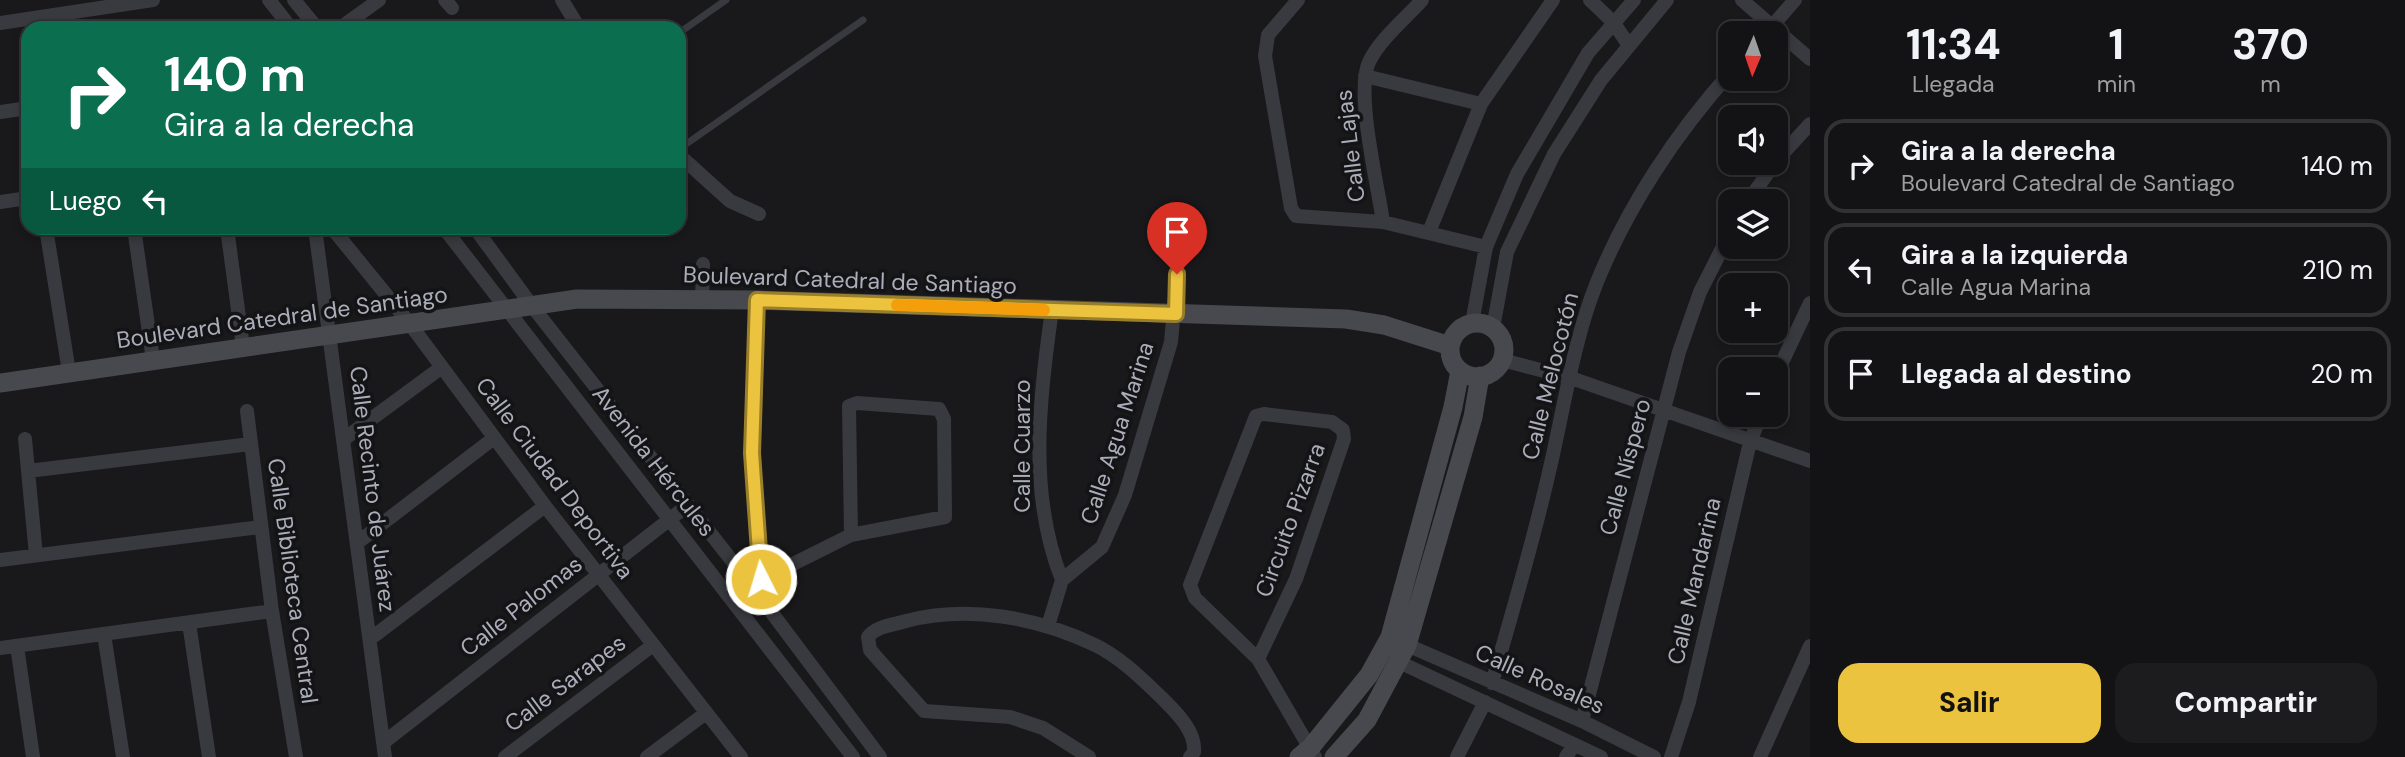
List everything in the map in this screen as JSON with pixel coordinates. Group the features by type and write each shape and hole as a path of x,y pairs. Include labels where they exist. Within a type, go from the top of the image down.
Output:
{"street":[{"path":"0,23 64,7 153,0"},
{"path":"269,0 286,21"},
{"path":"294,0 311,21"},
{"path":"350,21 379,0"},
{"path":"562,0 575,21"},
{"path":"1298,0 1274,27 1265,44 1291,208 1296,216 1304,219 1383,222 1486,247"},
{"name":"Calle Lajas","path":"1383,222 1365,98 1365,76 1373,56 1422,0"},
{"path":"1429,232 1481,104 1553,0"},
{"path":"1590,0 1614,22 1628,44"},
{"path":"1472,323 1486,247 1517,174 1566,87 1614,22 1634,0"},
{"path":"1493,328 1513,235 1576,117 1628,44 1667,0"},
{"path":"1742,0 1761,21"},
{"path":"1777,21 1795,0"},
{"path":"1788,44 1810,60"},
{"path":"1365,76 1481,104"},
{"name":"Calle Melocotón","path":"1492,682 1542,502 1582,328 1597,283 1616,239 1651,178 1703,103 1718,86"},
{"path":"0,112 21,109"},
{"path":"1788,149 1810,124"},
{"path":"686,161 730,201 759,214"},
{"path":"0,202 21,199"},
{"path":"47,235 69,372"},
{"path":"135,235 153,360"},
{"path":"228,235 243,347"},
{"name":"Calle Recinto de Juárez","path":"316,235 384,750"},
{"name":"Calle Ciudad Deportiva","path":"337,235 410,324 545,506 741,757"},
{"name":"Avenida Hércules","path":"450,235 853,757"},
{"name":"Avenida Hércules","path":"480,235 532,306 688,505 756,582 880,757"},
{"name":"Calle Níspero","path":"1582,721 1663,411 1700,292 1718,256"},
{"path":"702,264 702,299"},
{"name":"Calle Agua Marina","path":"1062,580 1093,557 1109,534 1151,413 1176,314 1177,274"},
{"name":"Boulevard Catedral de Santiago","path":"0,383 577,299 757,300 1365,321 1450,346"},
{"path":"757,300 752,453 756,582 851,535 946,517 944,419 939,408 857,402 849,406 851,535"},
{"path":"1784,357 1810,303"},
{"name":"Calle Cuarzo","path":"1052,310 1042,384 1040,448 1046,532 1062,580"},
{"path":"1308,754 1369,675 1390,637 1453,407 1460,371 1450,355 1450,346 1458,330 1472,323 1493,328 1502,341 1502,360 1496,368 1480,376 1460,371"},
{"path":"1502,360 1571,378 1810,461"},
{"path":"344,439 442,367"},
{"path":"1334,757 1367,720 1403,653 1473,417 1480,376"},
{"name":"Calle Biblioteca Central","path":"247,411 260,527 296,757"},
{"name":"Circuito Pizarra","path":"1258,659 1296,579 1344,439 1343,430 1332,422 1256,416 1191,577 1191,592 1195,598 1258,659 1308,754"},
{"name":"Calle Mandarina","path":"1671,757 1689,702 1750,442 1756,427"},
{"path":"357,543 494,438"},
{"path":"25,439 36,555"},
{"path":"28,471 251,444"},
{"name":"Calle Palomas","path":"384,750 688,505"},
{"path":"370,639 545,506"},
{"path":"0,560 260,527"},
{"path":"1048,626 1062,580"},
{"path":"0,648 272,611"},
{"path":"1089,757 1043,728 1010,717 924,711 914,703 868,644 871,632 932,615 982,614 1048,626 1097,645 1138,675 1174,710 1193,737 1194,752 1190,757"},
{"path":"189,623 209,757"},
{"path":"104,634 123,757"},
{"name":"Calle Sarapes","path":"505,757 653,645"},
{"path":"17,646 33,757"},
{"path":"1760,757 1810,646"},
{"name":"Calle Rosales","path":"1403,653 1492,682 1582,721 1654,757"},
{"name":"Calle Rosales","path":"1403,653 1570,751 1601,757"},
{"path":"1457,757 1485,702"},
{"path":"647,757 706,713"}],"lane":[{"path":"686,28 726,0"},
{"path":"686,144 863,20"}],"slow traffic":[{"path":"897,305 1044,310"}],"route":[{"path":"761,579 752,465 757,300 1176,314 1177,274"}]}
